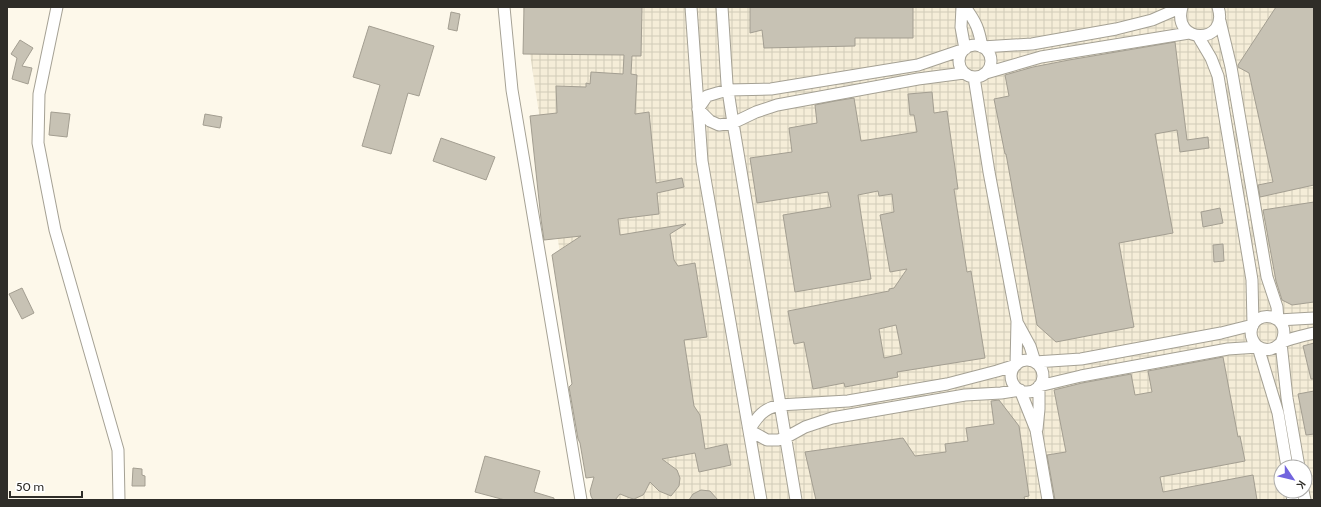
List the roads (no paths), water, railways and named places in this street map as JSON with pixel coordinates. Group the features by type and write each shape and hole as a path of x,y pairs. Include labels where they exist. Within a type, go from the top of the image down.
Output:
{"street":[{"path":"57,7 39,94 38,143 55,230 118,450 119,500"},
{"path":"504,7 512,90 581,500"},
{"path":"691,7 702,161 761,500"},
{"path":"722,7 728,90 779,405 796,500"},
{"path":"962,7 961,27 965,49 959,60 961,69 969,75 1017,321 1016,365 1013,368 1011,377 1013,382 1020,390 1036,430 1048,500"},
{"path":"965,7 979,30 982,47 987,51 991,59 989,69 986,73"},
{"path":"698,109 707,96 717,92 728,90 771,89 918,65 970,46 982,47 1032,44 1116,29 1152,20 1182,7"},
{"path":"1182,7 1180,14 1184,27 1193,34 1211,58 1218,76 1252,280 1251,337 1258,347 1278,413 1286,459"},
{"path":"1218,7 1231,67 1267,277 1277,307 1278,320"},
{"path":"698,109 710,121 719,125 733,123 756,112 777,105 918,79 969,75 981,76 986,73 1041,57 1118,44 1193,34 1205,35 1212,33 1217,28 1220,21"},
{"path":"1116,29 1118,44"},
{"path":"1266,316 1278,320 1284,331 1284,337 1281,343 1277,347 1266,350 1258,347 1228,349 1081,376 1039,386 1032,391 1027,392 1020,390 1001,393 965,395 832,418 804,427 785,438 778,440 767,440 749,430 760,414 769,407 779,405 848,401 947,384 997,371 1016,365 1025,360 1035,362 1081,359 1252,326 1256,321 1266,316"},
{"path":"1278,320 1314,318"},
{"path":"1017,321 1030,346 1035,362 1041,368 1043,373 1043,379 1039,386 1039,409 1036,430"},
{"path":"1281,343 1314,333"},
{"path":"1281,343 1287,398 1298,459"},
{"path":"1280,424 1292,423"}]}
